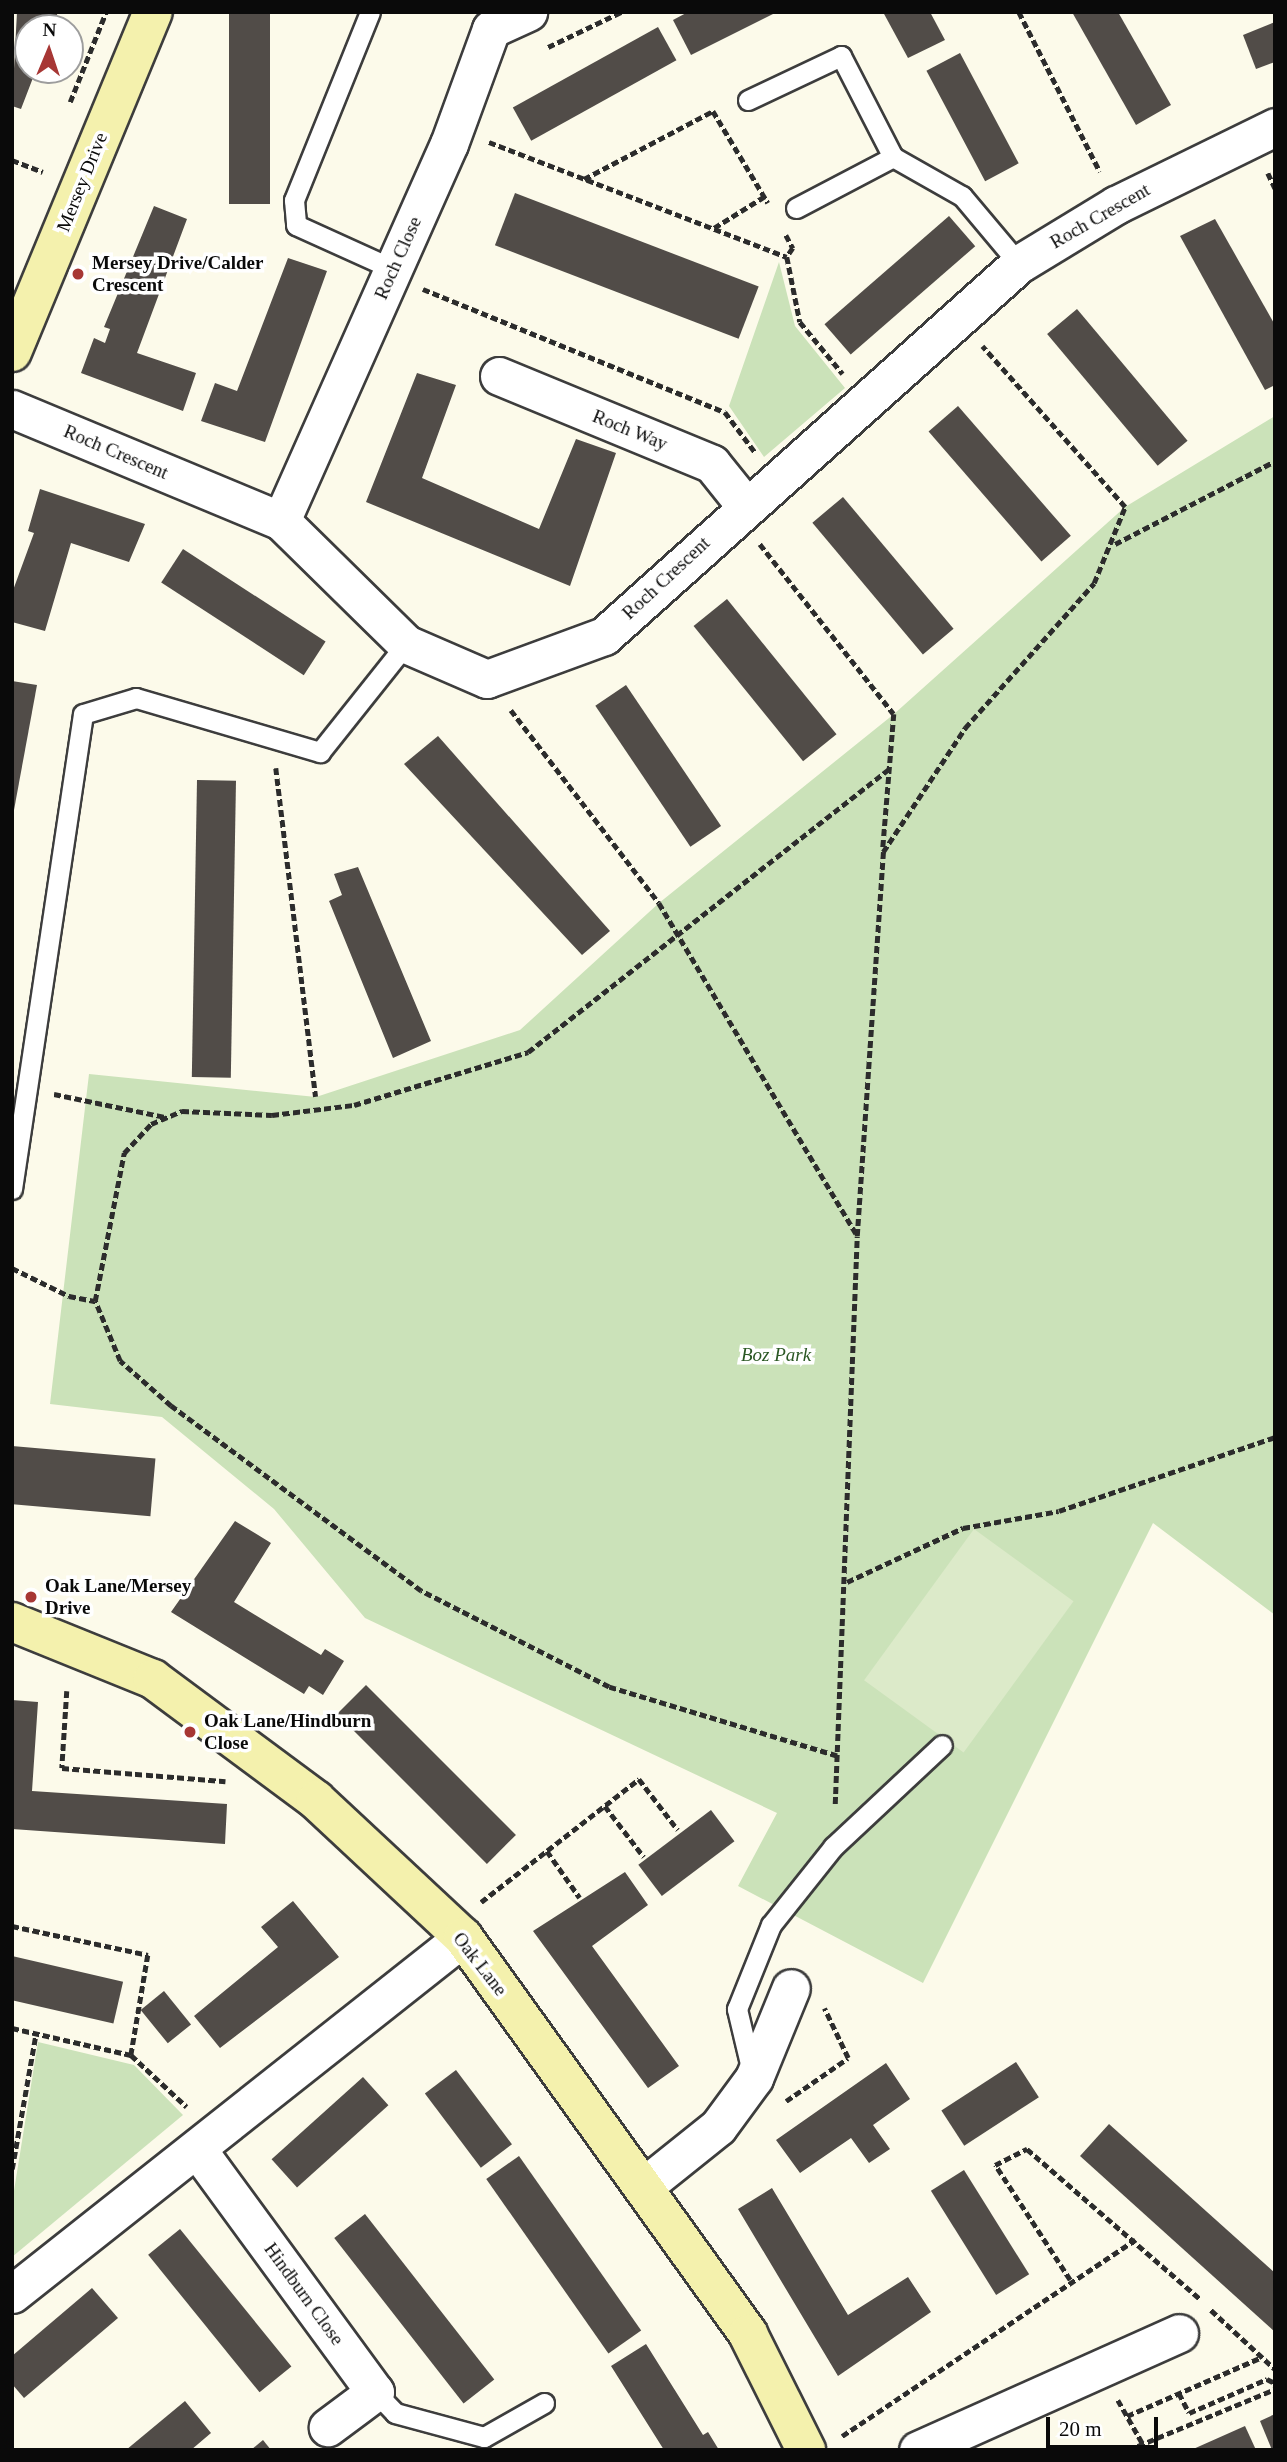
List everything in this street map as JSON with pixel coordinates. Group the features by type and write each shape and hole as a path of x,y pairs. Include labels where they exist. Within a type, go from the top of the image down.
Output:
{"street":[{"name":"Mersey Drive","path":"12,352 153,12"},
{"name":"Roch Close","path":"281,521 456,128 491,29 528,12"},
{"name":"Roch Crescent","path":"12,409 281,521 406,644 487,679 604,636 774,478 1019,264 1116,205 1275,127"},
{"name":"Roch Way","path":"499,376 712,464 740,509"},
{"name":"Oak Lane","path":"12,1622 153,1679 316,1800 456,1931 748,2333 823,2444"},
{"path":"12,2294 206,2141 456,1931"},
{"path":"643,2187 718,2127 754,2078 791,1988"},
{"name":"Hindburn Close","path":"206,2141 375,2392"},
{"path":"918,2450 1179,2333"},
{"path":"328,2427 375,2392"}],"lane":[{"path":"370,12 294,200 296,225 392,273"},
{"path":"748,100 841,56 893,157 962,196 1019,264"},
{"path":"796,208 893,157"},
{"path":"12,1189 83,714 136,698 320,752 406,644"},
{"path":"754,2078 737,2010 771,1925 833,1847 942,1745"},
{"path":"375,2392 395,2413 484,2437 544,2403"}],"path":[{"path":"1019,12 1116,205"},
{"path":"584,180 713,111 776,216"},
{"path":"456,128 787,257"},
{"path":"12,160 43,172"},
{"path":"764,195 796,208"},
{"path":"713,229 764,195"},
{"path":"782,227 793,248 787,257 800,322 867,398"},
{"path":"392,273 726,412 774,478"},
{"path":"883,852 965,728 1094,583 1114,544 1125,507 958,319"},
{"path":"1114,544 1275,461"},
{"path":"740,509 894,713 858,1236 846,1582 833,1847"},
{"path":"487,679 659,903 858,1236"},
{"path":"273,738 316,1097"},
{"path":"837,1756 609,1687 421,1591 285,1497 150,1388 121,1361 95,1301 124,1153 151,1124 182,1111 272,1115 354,1104 460,1078 528,1052 680,938 890,768"},
{"path":"27,1088 166,1117"},
{"path":"12,1268 69,1296 95,1301"},
{"path":"846,1582 963,1528 1059,1511 1275,1437"},
{"path":"67,1691 62,1768 227,1781"},
{"path":"456,1931 547,1851 639,1779 678,1830"},
{"path":"605,1805 644,1857"},
{"path":"547,1851 580,1898"},
{"path":"12,1926 148,1955 131,2055"},
{"path":"12,2028 131,2055 206,2141"},
{"path":"12,2169 36,2033"},
{"path":"1070,2280 995,2165 1027,2149 1135,2239 1275,2369"},
{"path":"823,2444 1135,2239"},
{"path":"1143,2444 1126,2416 1262,2357"},
{"path":"1179,2393 1189,2413 1267,2379 1275,2382"},
{"path":"1128,2450 1275,2389"}],"green space":[{"path":"779,262 795,326 845,388 764,457 729,406"},
{"name":"Boz Park","path":"1275,416 1275,1615 1153,1523 923,1983 738,1886 777,1813 365,1618 274,1509 162,1417 50,1404 89,1074 316,1097 520,1030 659,903 894,714 1125,507"},
{"path":"974,1529 1074,1601 964,1753 864,1680"},
{"path":"38,2042 134,2065 183,2115 12,2257 12,2203"}],"building":[{"path":"17,12 58,12 57,14"},
{"path":"229,12 270,12 270,204 229,204"},
{"path":"688,12 777,12 691,55 673,20"},
{"path":"883,12 930,12 945,40 908,58"},
{"path":"1072,12 1118,12 1171,105 1136,125"},
{"path":"1275,22 1275,62 1256,69 1243,35"},
{"path":"658,27 676,60 531,141 513,107"},
{"path":"960,53 1019,163 985,181 926,71"},
{"path":"14,68 14,84 31,84 21,109 12,106"},
{"path":"515,193 759,287 739,339 495,245"},
{"path":"154,206 187,219 137,353 196,373 183,411 81,373 94,338 105,343 110,329 104,327"},
{"path":"949,216 975,246 851,354 824,324"},
{"path":"1215,219 1275,325 1275,385 1265,390 1180,236"},
{"path":"288,258 327,271 265,442 201,421 215,383 237,391"},
{"path":"1077,309 1188,441 1158,466 1047,334"},
{"path":"417,373 456,385 422,478 539,529 576,439 616,453 570,586 366,502"},
{"path":"958,406 1071,536 1041,561 929,432"},
{"path":"40,489 145,524 129,562 71,543 45,631 12,622 12,593 34,533 28,531"},
{"path":"843,497 954,629 923,654 812,523"},
{"path":"183,549 326,642 304,675 161,583"},
{"path":"727,599 837,734 803,761 694,626"},
{"path":"12,681 37,685 14,810 12,810"},
{"path":"626,685 721,826 690,847 595,706"},
{"path":"438,736 610,931 582,955 404,764"},
{"path":"197,780 236,781 231,1078 192,1077"},
{"path":"358,867 431,1041 393,1058 329,901 342,895 334,874"},
{"path":"12,1446 155,1459 150,1516 12,1504"},
{"path":"235,1521 271,1543 234,1602 321,1655 325,1649 344,1661 323,1695 309,1686 304,1694 171,1612"},
{"path":"366,1685 516,1835 487,1864 337,1714"},
{"path":"12,1700 38,1702 32,1791 227,1804 225,1844 12,1829"},
{"path":"711,1810 734,1841 662,1896 638,1865"},
{"path":"625,1872 648,1905 592,1946 679,2066 648,2088 533,1931"},
{"path":"293,1901 339,1957 220,2048 194,2016 278,1947 261,1927"},
{"path":"12,1956 123,1982 113,2024 12,2000"},
{"path":"164,1991 191,2024 168,2043 141,2010"},
{"path":"1016,2062 1039,2097 964,2146 941,2110"},
{"path":"886,2063 910,2099 873,2125 890,2149 869,2163 851,2138 800,2173 776,2140"},
{"path":"456,2070 512,2144 481,2168 425,2093"},
{"path":"363,2077 388,2105 297,2188 272,2159"},
{"path":"1109,2124 1275,2273 1275,2332 1080,2156"},
{"path":"519,2156 641,2330 608,2353 486,2179"},
{"path":"964,2170 1029,2274 996,2295 931,2191"},
{"path":"772,2188 848,2315 908,2277 931,2312 838,2376 738,2209"},
{"path":"365,2214 494,2379 464,2403 334,2238"},
{"path":"180,2229 291,2367 260,2392 148,2255"},
{"path":"92,2288 118,2318 24,2398 12,2384 12,2356"},
{"path":"646,2344 703,2435 708,2432 719,2450 664,2450 611,2366"},
{"path":"185,2401 211,2433 191,2450 126,2450"},
{"path":"1275,2414 1275,2450 1272,2450 1260,2421"},
{"path":"1245,2426 1256,2450 1191,2450"},
{"path":"263,2440 271,2450 251,2450"}],"place":[{"name":"Mersey Drive/Calder Crescent","path":"78,274"},
{"name":"Oak Lane/Mersey Drive","path":"31,1597"},
{"name":"Oak Lane/Hindburn Close","path":"190,1732"}]}
